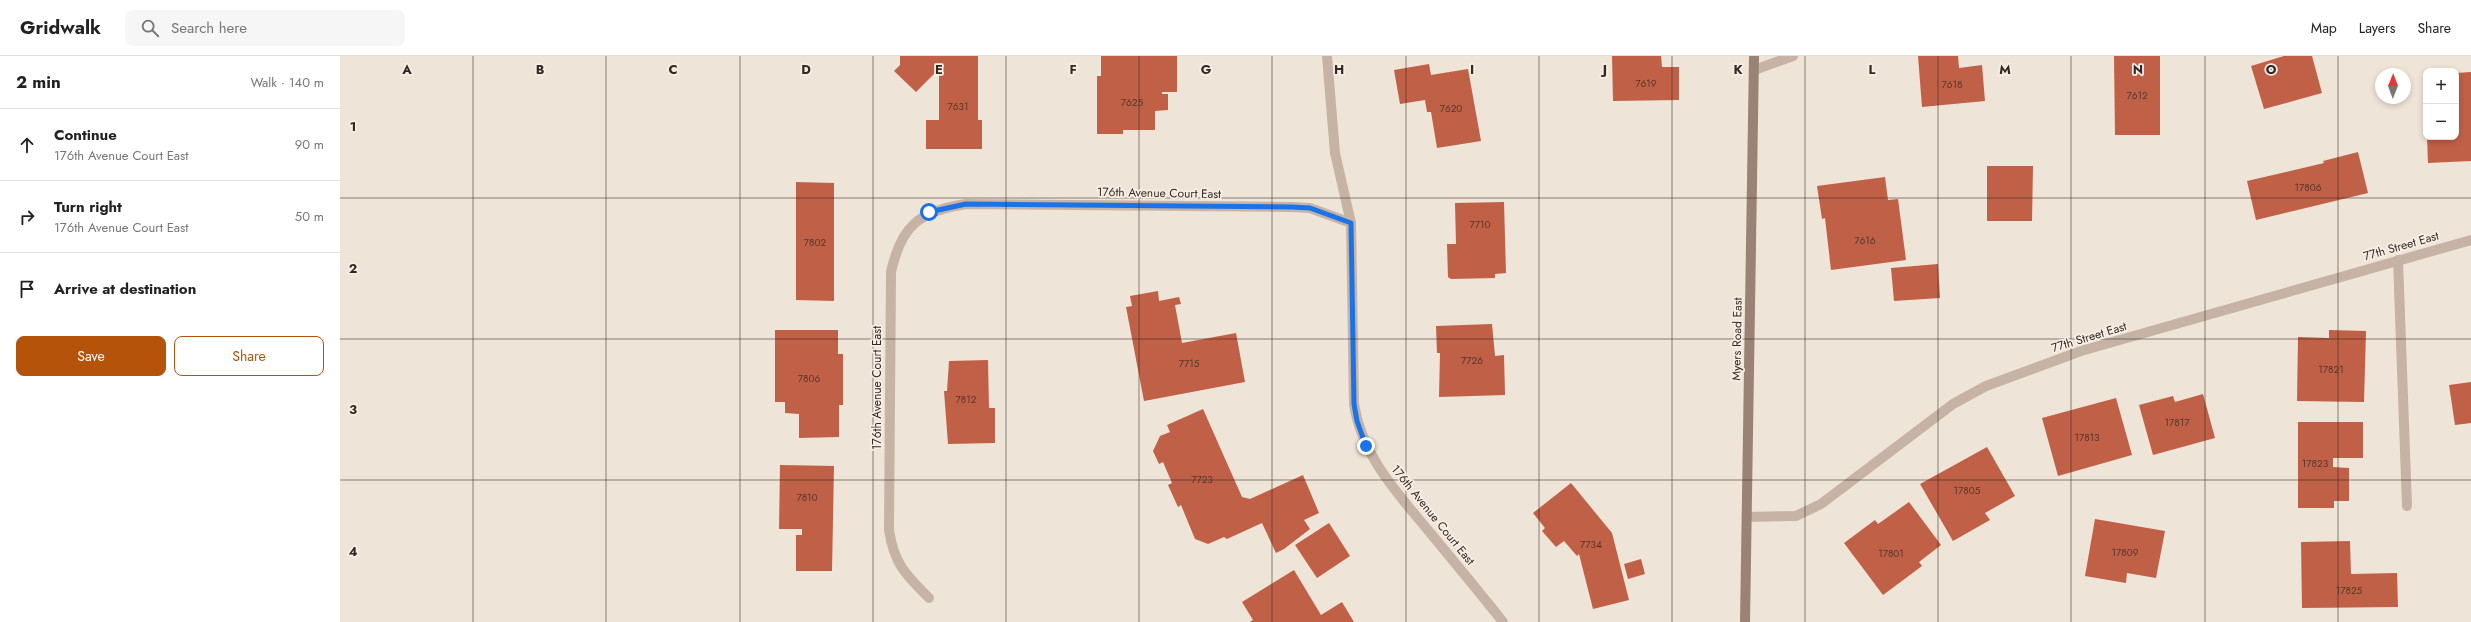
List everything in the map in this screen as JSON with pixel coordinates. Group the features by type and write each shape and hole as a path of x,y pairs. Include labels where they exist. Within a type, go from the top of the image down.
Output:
{"street":[{"path":"1327,56 1335,153 1351,223"},
{"name":"Myers Road East","path":"1745,622 1754,56"},
{"path":"1754,70 1793,56"},
{"name":"176th Avenue Court East","path":"929,598 902,570 892,551 889,530 890,272 901,239 912,225 929,212 966,204 1292,207 1310,208 1351,223 1354,404 1357,421 1366,446 1390,484 1503,622"},
{"name":"77th Street East","path":"1747,517 1796,516 1821,504 1954,404 1986,386 2081,351 2471,240"},
{"path":"2398,260 2407,506"}],"building":[{"path":"900,56 978,56 978,120 982,120 982,149 926,149 926,120 939,120 939,73 935,73 916,92 894,71 900,65"},
{"path":"1101,56 1177,56 1177,92 1162,92 1162,94 1168,94 1168,110 1155,111 1155,130 1123,130 1123,134 1097,134 1097,76 1101,76"},
{"path":"1612,56 1661,56 1662,67 1679,67 1679,100 1613,101"},
{"path":"1918,56 1958,56 1959,68 1982,65 1985,101 1922,107"},
{"path":"2114,56 2160,56 2160,135 2115,135"},
{"path":"2284,56 2312,56 2322,93 2264,109 2251,66"},
{"path":"1429,64 1431,75 1468,69 1481,141 1437,148 1431,112 1427,112 1425,100 1400,104 1394,70"},
{"path":"2471,72 2471,161 2428,163 2427,140 2459,140 2459,73"},
{"path":"2358,152 2368,193 2256,220 2247,181 2324,163 2323,161"},
{"path":"1987,166 2033,166 2032,221 1987,221"},
{"path":"1885,177 1888,200 1898,199 1906,260 1831,270 1825,218 1822,219 1817,186"},
{"path":"796,182 834,183 834,301 796,300"},
{"path":"1504,202 1506,273 1495,274 1495,278 1451,279 1448,277 1447,244 1456,244 1455,203"},
{"path":"1938,264 1940,298 1894,301 1891,268"},
{"path":"1158,291 1159,301 1179,297 1181,304 1175,305 1182,343 1236,333 1245,382 1144,401 1126,307 1132,306 1130,296"},
{"path":"1492,324 1495,356 1504,355 1505,395 1439,397 1440,353 1437,353 1436,326"},
{"path":"775,330 838,330 838,354 843,354 843,405 839,405 839,437 799,438 799,414 785,413 785,402 775,402"},
{"path":"2329,330 2366,331 2364,402 2297,401 2298,337 2329,338"},
{"path":"988,360 989,408 995,408 995,443 948,444 944,391 947,391 949,361"},
{"path":"2471,382 2471,423 2455,425 2449,385"},
{"path":"2203,394 2215,438 2153,455 2139,405 2173,396 2175,402"},
{"path":"2116,398 2132,455 2058,476 2042,418"},
{"path":"1203,409 1242,497 1250,499 1303,475 1319,513 1304,520 1310,529 1284,549 1276,553 1262,523 1227,539 1224,537 1208,544 1195,539 1181,505 1178,507 1168,485 1172,483 1163,462 1159,464 1153,451 1160,436 1170,432 1167,425"},
{"path":"2298,422 2363,422 2363,458 2333,458 2333,467 2349,468 2349,501 2334,501 2334,508 2298,508"},
{"path":"1987,447 2015,496 1985,513 1990,520 1953,541 1920,484"},
{"path":"780,465 834,466 832,571 796,571 796,535 802,535 802,529 779,529"},
{"path":"1571,483 1612,533 1629,600 1593,609 1579,554 1577,556 1564,541 1556,547 1542,531 1545,528 1533,513"},
{"path":"1909,502 1941,545 1919,562 1922,566 1883,595 1844,543 1875,520 1878,524"},
{"path":"2095,519 2165,531 2156,578 2127,573 2126,583 2085,576"},
{"path":"1329,523 1350,556 1317,578 1295,545"},
{"path":"2350,541 2351,574 2397,573 2398,607 2302,608 2301,542"},
{"path":"1641,559 1645,574 1628,579 1624,564"},
{"path":"1294,570 1321,615 1342,602 1354,622 1250,622 1253,620 1242,602"}],"route":[{"path":"929,212 948,206 966,204 1292,207 1310,208 1351,223 1354,404 1357,421 1366,446"}]}
